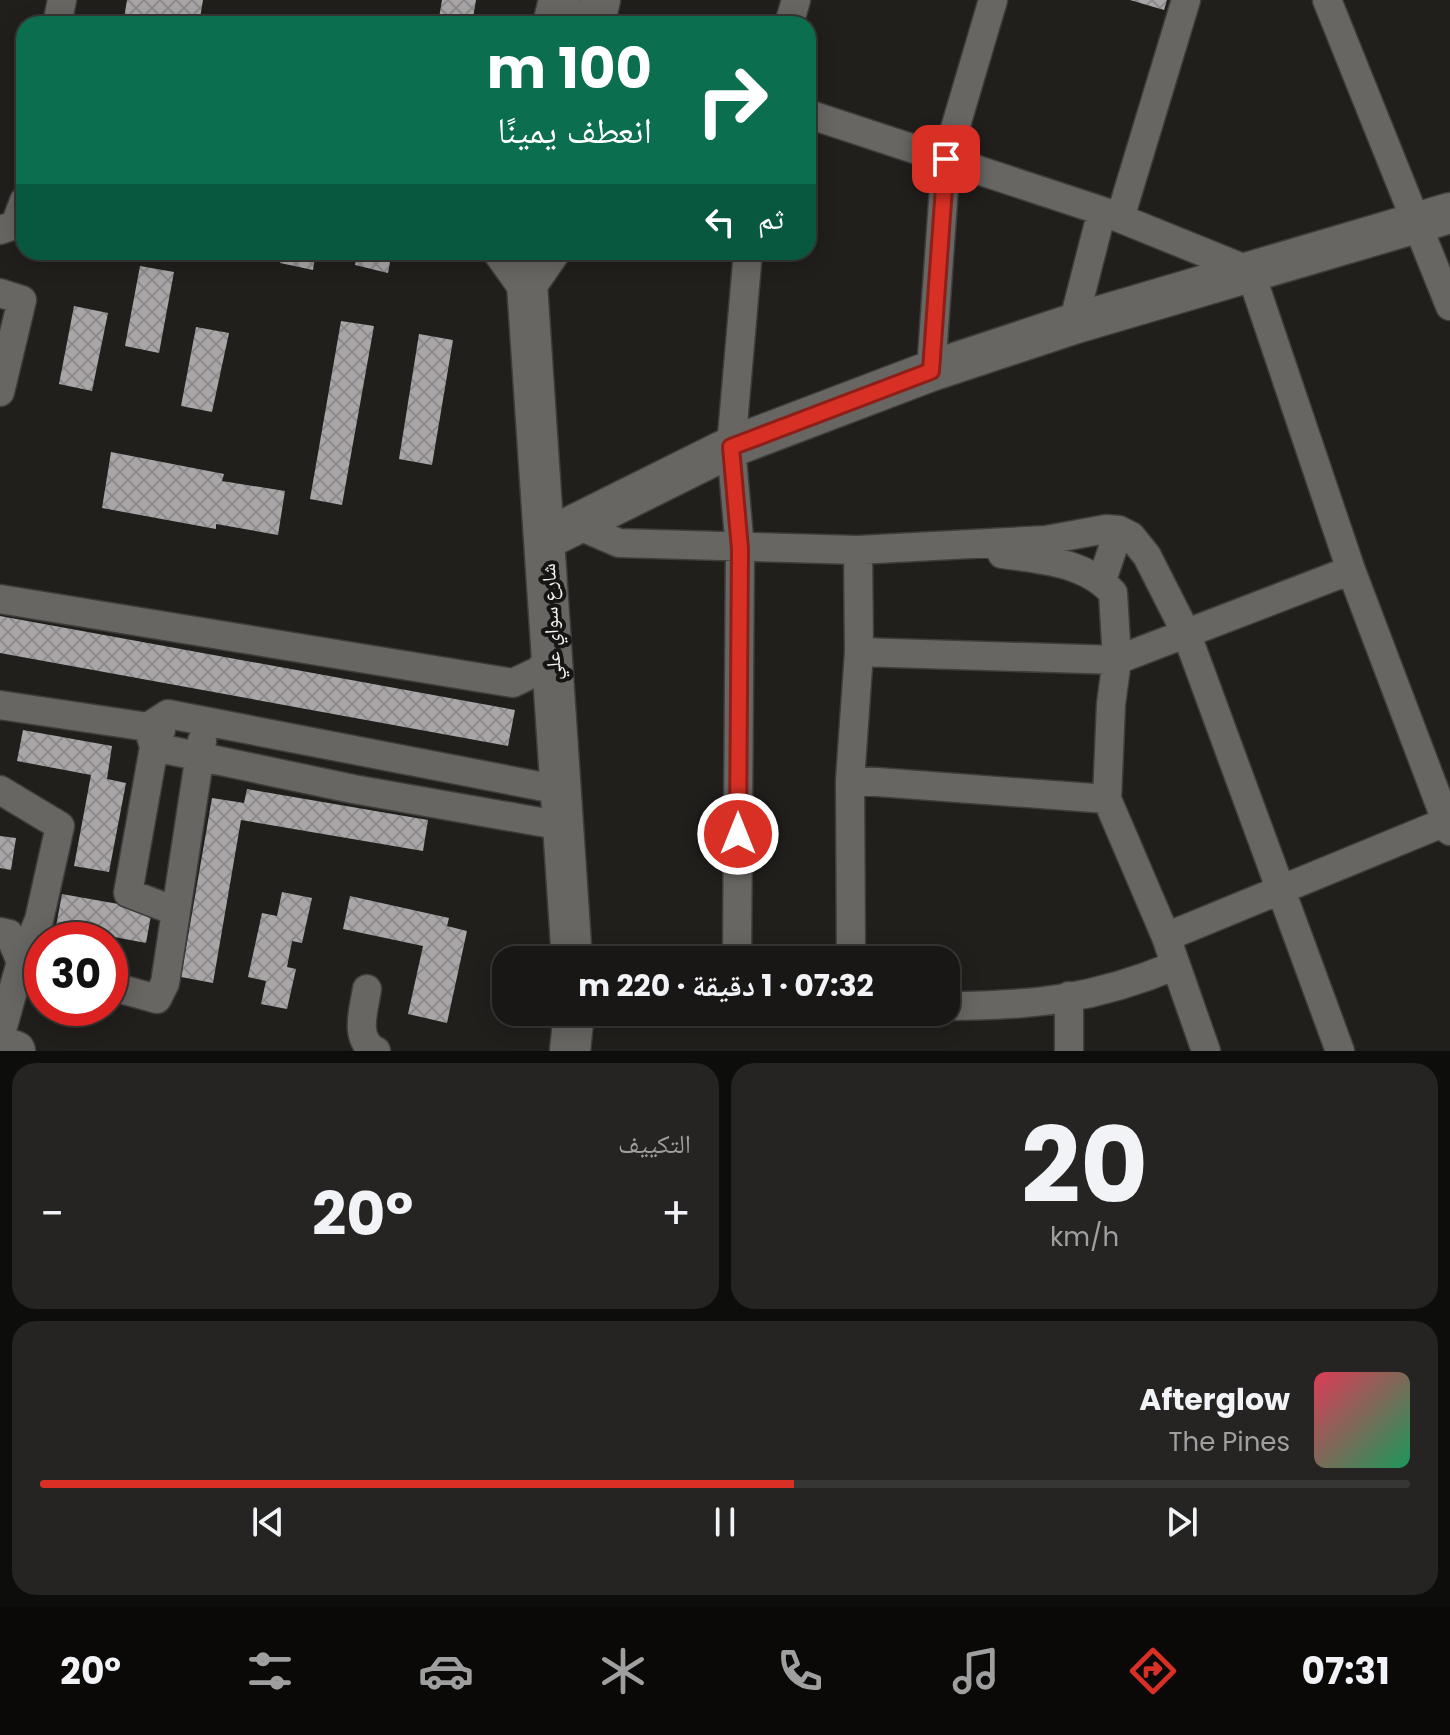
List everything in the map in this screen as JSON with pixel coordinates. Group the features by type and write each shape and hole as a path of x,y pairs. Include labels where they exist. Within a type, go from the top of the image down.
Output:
{"street":[{"path":"931,371 946,159 993,0"},
{"path":"1073,324 1186,0"},
{"path":"1327,0 1434,218 1450,306"},
{"path":"816,117 1111,214 1250,271 1351,570 1449,824 1166,937"},
{"path":"562,532 731,447 931,371 1073,324 1434,218"},
{"path":"737,946 740,549 731,447 747,260"},
{"name":"شارع سواي علي","path":"538,268 562,532 552,656 571,946"},
{"path":"0,293 22,300 0,388"},
{"path":"562,532 619,543 740,549 858,550 946,547 1119,530 1131,536 1147,556 1187,635 1340,1051"},
{"path":"1102,580 1119,530"},
{"path":"946,547 1033,558 1102,580 1113,593 1117,660 1111,704 1107,799 1166,937 1206,1051"},
{"path":"851,946 850,780 859,652 858,550"},
{"path":"859,652 1117,660 1351,570"},
{"path":"0,599 513,683 538,671 552,656"},
{"path":"0,705 157,729 206,721 561,808"},
{"path":"128,991 157,999 165,983 206,721"},
{"path":"157,729 199,757 561,808"},
{"path":"157,729 128,893 175,911"},
{"path":"850,780 1107,799"},
{"path":"0,790 60,826 39,922"},
{"path":"0,932 9,934 24,955"},
{"path":"960,1006 1020,1006 1052,1002 1069,996 1126,987 1176,965"},
{"path":"0,1037 24,981"},
{"path":"367,989 361,1029 364,1039 376,1051"},
{"path":"1069,996 1069,1051"},
{"path":"570,1051 573,1026"},
{"path":"0,1047 15,1051"}],"building":[{"path":"127,0 203,0 200,16 124,16"},
{"path":"442,0 476,0 473,16 439,16"},
{"path":"1130,0 1167,0 1164,10"},
{"path":"281,260 315,260 313,270 280,263"},
{"path":"356,260 390,260 388,273 355,265"},
{"path":"140,266 174,272 159,353 125,346"},
{"path":"74,306 108,313 92,391 59,384"},
{"path":"341,321 374,326 342,505 310,499"},
{"path":"196,327 229,333 212,412 181,406"},
{"path":"419,334 453,340 432,465 399,459"},
{"path":"111,452 224,474 222,481 285,491 278,535 216,524 216,529 102,508"},
{"path":"0,616 515,710 508,746 0,653"},
{"path":"23,730 112,746 107,779 126,783 109,872 74,866 91,775 17,761"},
{"path":"247,789 428,820 423,851 241,820 213,983 181,977 212,798 244,803"},
{"path":"0,836 16,838 11,870 0,868"},
{"path":"282,892 312,898 302,943 292,941 287,967 296,969 287,1009 261,1004 266,981 248,977 262,913 277,916"},
{"path":"62,894 152,910 146,943 128,940 128,922 57,922"},
{"path":"350,896 449,918 447,926 467,931 447,1023 408,1014 423,946 343,929"}],"route":[{"path":"738,834 740,549 731,447 931,371 946,159"}]}
